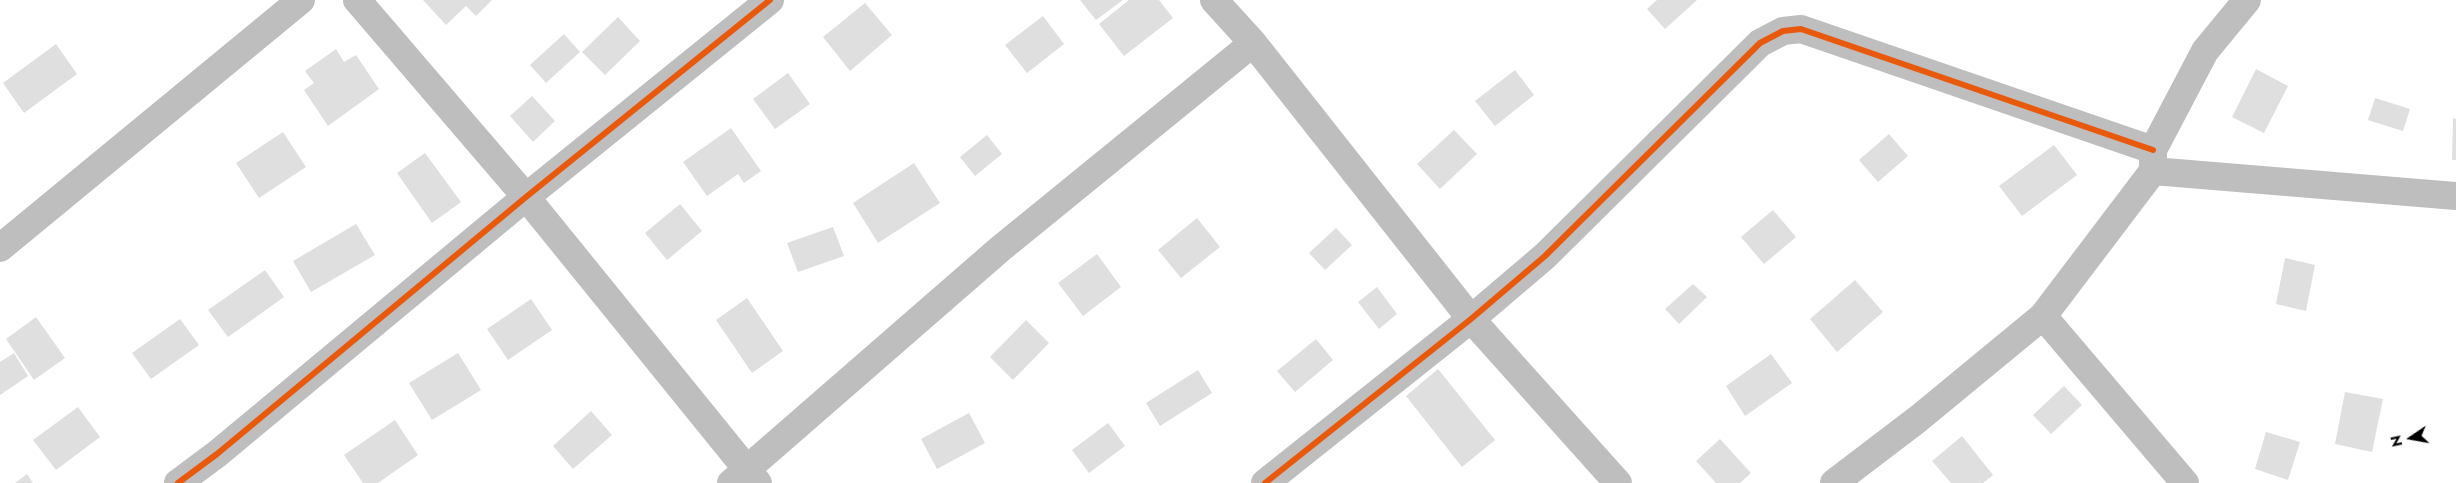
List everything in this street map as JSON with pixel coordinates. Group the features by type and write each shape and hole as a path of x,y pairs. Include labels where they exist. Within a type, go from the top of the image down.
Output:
{"street":[{"path":"0,248 301,0"},
{"path":"357,0 526,197 745,478 1000,249 1253,44"},
{"path":"178,483 217,454 526,197 770,0"},
{"path":"1214,0 1253,44 1470,318 1618,483"},
{"path":"1834,483 1918,420 2043,316 2153,161 2205,51 2247,0"},
{"path":"1265,483 1545,256 1760,43 1783,31 1801,29 2153,161 2456,196"},
{"path":"2043,316 2185,483"}],"building":[{"path":"423,0 492,0 476,16 466,6 446,25"},
{"path":"1080,0 1123,0 1096,20"},
{"path":"1129,0 1159,0 1173,18 1124,56 1099,24"},
{"path":"1657,0 1697,0 1665,29 1647,9"},
{"path":"865,3 892,35 850,71 823,37"},
{"path":"1043,16 1064,44 1027,73 1005,45"},
{"path":"618,17 640,41 605,75 582,52"},
{"path":"564,34 580,52 546,83 530,65"},
{"path":"56,44 77,74 24,113 3,83"},
{"path":"336,49 344,62 356,55 379,89 328,126 304,90 314,83 305,71"},
{"path":"2256,69 2288,86 2264,133 2232,117"},
{"path":"1515,70 1534,95 1495,126 1475,101"},
{"path":"788,73 810,104 775,129 753,99"},
{"path":"532,96 555,121 533,142 510,116"},
{"path":"2375,98 2410,109 2403,131 2368,120"},
{"path":"2453,118 2456,119 2456,160 2452,160"},
{"path":"731,128 761,171 744,183 738,174 707,196 683,162"},
{"path":"1454,130 1477,154 1440,189 1417,164"},
{"path":"283,132 306,167 259,198 236,163"},
{"path":"1889,134 1908,156 1878,182 1859,160"},
{"path":"987,135 1002,154 975,176 960,157"},
{"path":"2054,145 2077,175 2022,216 1999,186"},
{"path":"425,153 461,202 432,223 397,173"},
{"path":"914,163 940,203 878,243 853,203"},
{"path":"680,204 702,231 667,260 645,233"},
{"path":"1773,210 1796,237 1764,264 1741,237"},
{"path":"1197,218 1220,247 1181,278 1158,250"},
{"path":"356,224 375,255 311,292 293,261"},
{"path":"833,227 844,256 798,272 787,243"},
{"path":"1336,228 1352,245 1325,270 1309,253"},
{"path":"1097,254 1121,287 1083,316 1058,283"},
{"path":"2285,258 2315,265 2306,311 2276,304"},
{"path":"265,270 284,297 228,337 208,310"},
{"path":"1855,280 1883,312 1837,352 1810,319"},
{"path":"1693,284 1707,297 1679,324 1665,309"},
{"path":"1377,287 1397,314 1379,329 1358,302"},
{"path":"747,298 783,351 752,373 716,320"},
{"path":"531,299 552,330 508,360 487,329"},
{"path":"36,317 65,358 34,380 6,339"},
{"path":"180,319 199,345 151,379 132,353"},
{"path":"1026,320 1049,343 1013,380 990,357"},
{"path":"1316,339 1333,360 1295,392 1277,371"},
{"path":"14,353 28,376 0,395 0,362"},
{"path":"458,353 481,390 432,420 409,383"},
{"path":"1771,354 1792,383 1745,416 1726,386"},
{"path":"1438,369 1495,440 1462,467 1406,396"},
{"path":"1198,370 1212,393 1160,426 1146,403"},
{"path":"2064,386 2082,405 2051,434 2033,415"},
{"path":"2345,392 2383,399 2372,452 2335,444"},
{"path":"78,407 100,437 56,470 33,440"},
{"path":"591,411 612,435 573,469 553,446"},
{"path":"969,413 985,443 937,469 921,439"},
{"path":"395,420 418,455 378,483 363,483 344,455"},
{"path":"1108,423 1125,446 1089,473 1072,450"},
{"path":"2266,432 2300,442 2288,480 2255,469"},
{"path":"1962,436 1993,475 1983,483 1951,483 1932,461"},
{"path":"1720,439 1751,473 1740,483 1716,483 1696,461"},
{"path":"27,474 33,483 15,483"}],"cycle path":[{"path":"178,483 217,454 526,197 770,0"},
{"path":"1265,483 1471,319 1545,256 1760,43 1783,31 1801,29 2153,150"}]}
